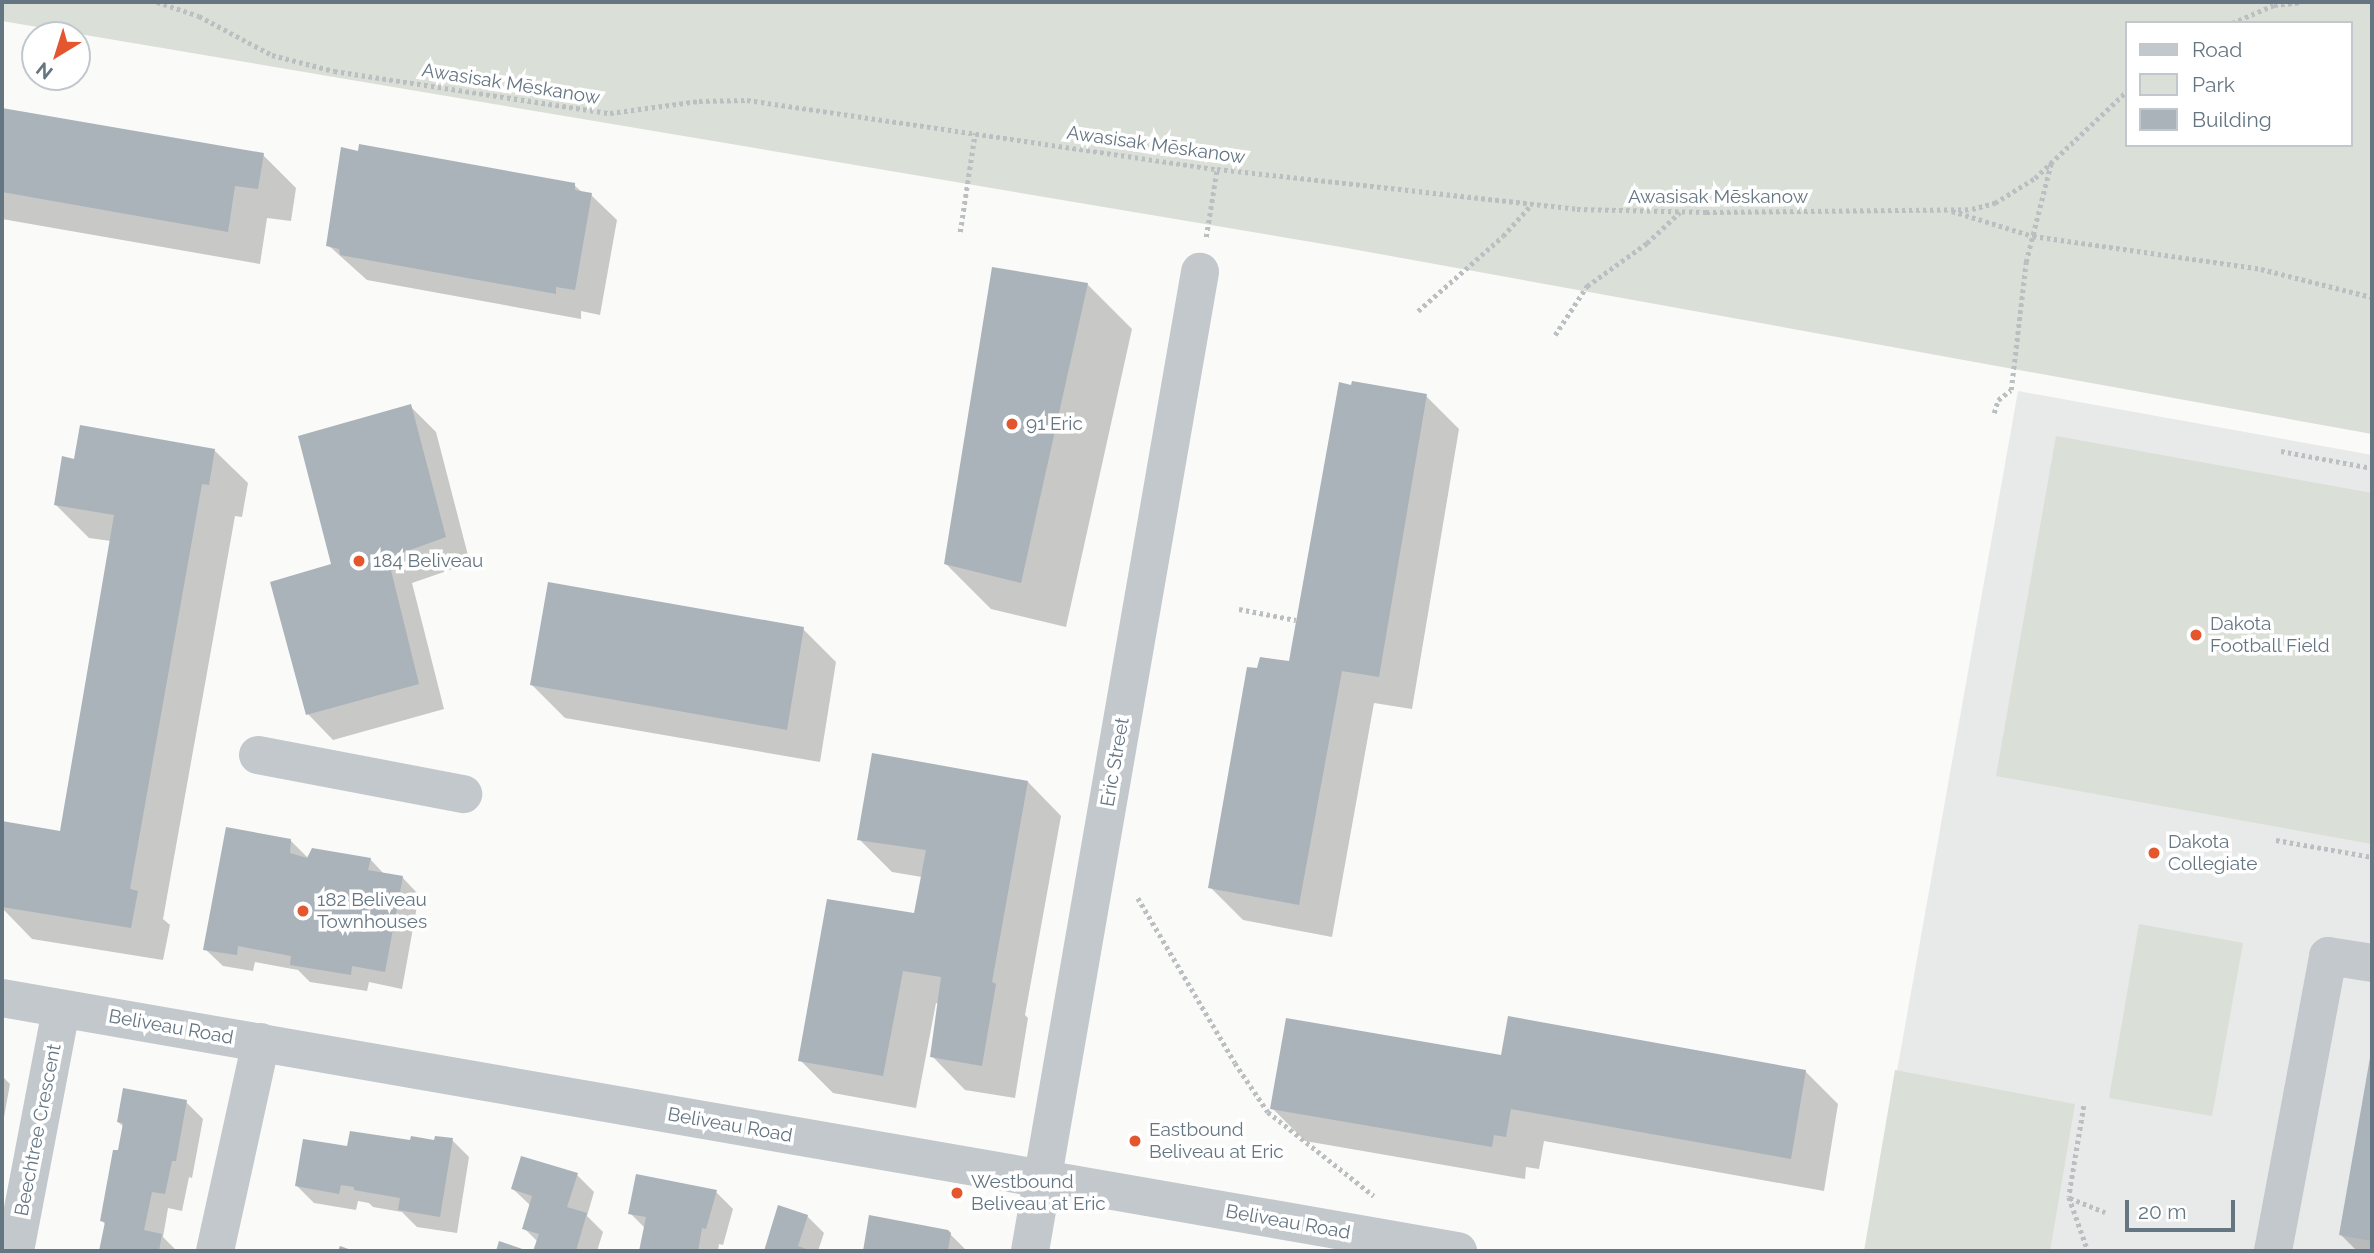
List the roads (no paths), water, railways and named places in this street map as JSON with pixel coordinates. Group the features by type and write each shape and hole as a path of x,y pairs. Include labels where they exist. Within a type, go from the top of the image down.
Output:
{"street":[{"name":"Eric Street","path":"1030,1251 1200,272"},
{"path":"258,755 463,794"},
{"path":"2273,1251 2328,956 2372,963"},
{"name":"Beliveau Road","path":"2,998 1458,1251"},
{"name":"Beechtree Crescent","path":"15,1251 61,1009"},
{"path":"215,1251 261,1042"}],"place":[{"name":"91 Eric","path":"1012,424"},
{"name":"184 Beliveau","path":"359,561"},
{"name":"Dakota Football Field","path":"2196,635"},
{"name":"Dakota Collegiate","path":"2154,853"},
{"name":"182 Beliveau Townhouses","path":"303,911"},
{"name":"Eastbound Beliveau at Eric","path":"1135,1141"},
{"name":"Westbound Beliveau at Eric","path":"957,1193"}]}
